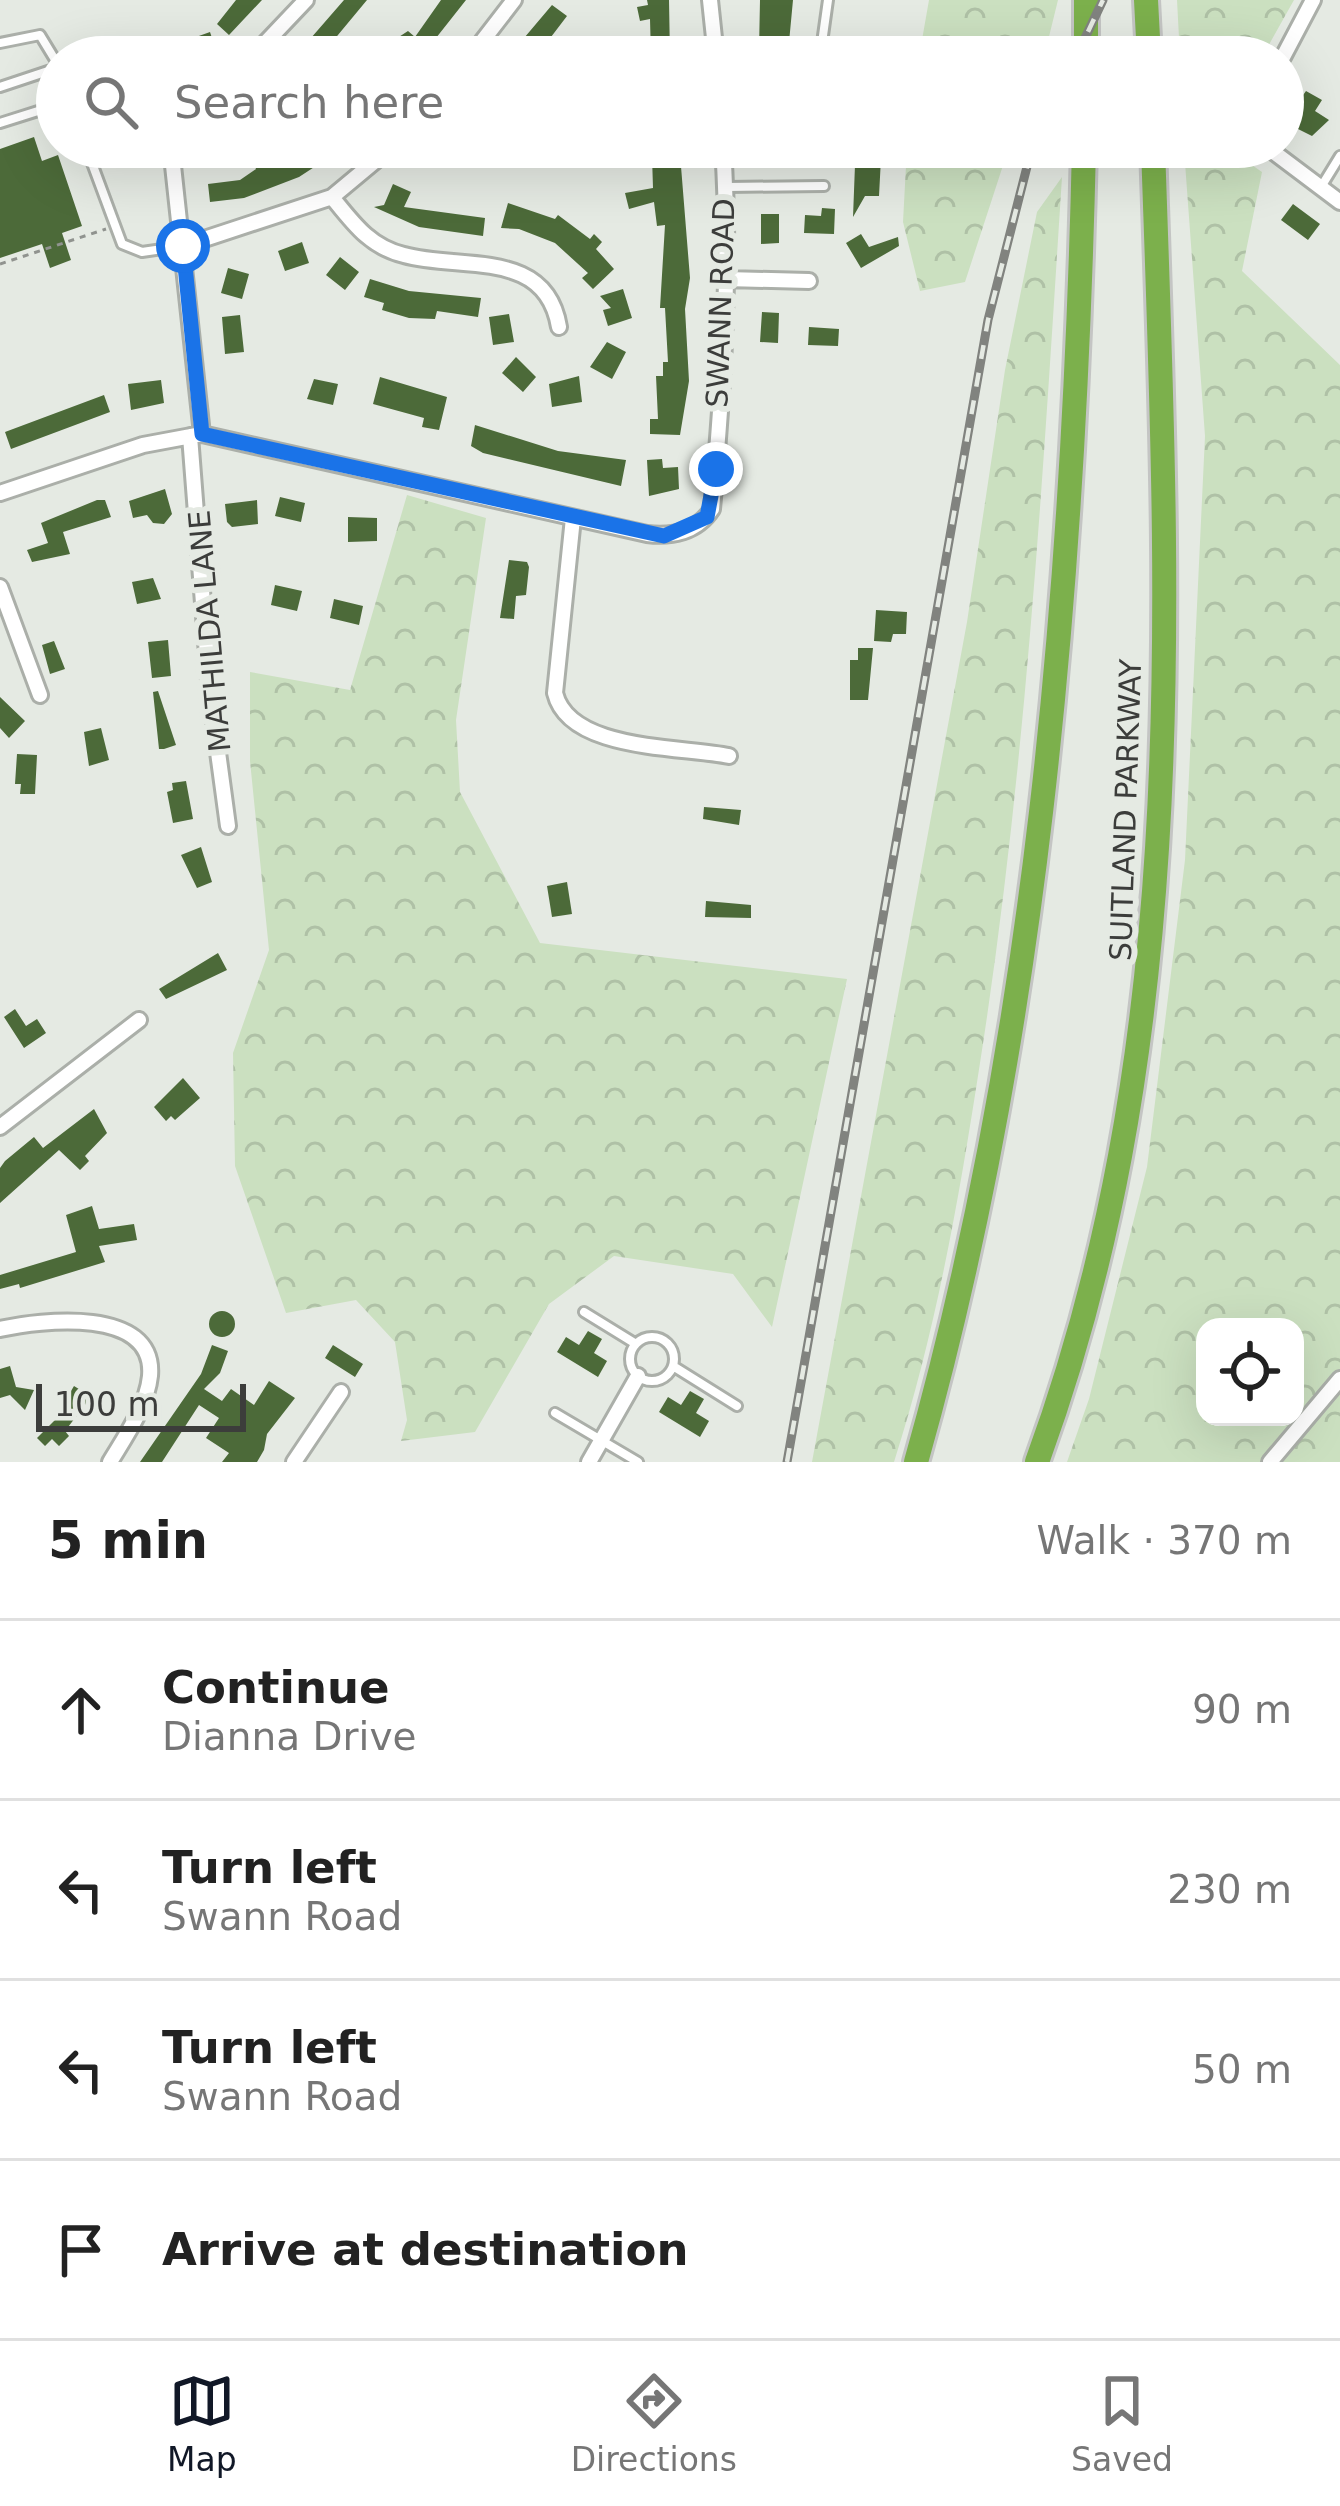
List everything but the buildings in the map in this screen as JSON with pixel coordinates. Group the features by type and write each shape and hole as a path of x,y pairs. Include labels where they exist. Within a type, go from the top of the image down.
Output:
{"highway":[{"path":"1086,36 1087,0"},
{"path":"1146,0 1148,36"},
{"path":"916,1462 984,1173 1031,871 1067,495 1083,168"},
{"name":"SUITLAND PARKWAY","path":"1037,1462 1109,1216 1138,1067 1153,951 1162,744 1153,168"}],"street":[{"path":"272,36 306,0"},
{"path":"486,36 514,0"},
{"path":"710,0 714,36"},
{"path":"1294,36 1313,0"},
{"name":"MATHILDA LANE","path":"174,168 183,246 210,693 228,826"},
{"path":"183,246 332,197 367,168"},
{"name":"SWANN ROAD","path":"0,493 143,445 196,435 664,536 707,517 716,469 726,279 724,168"},
{"path":"1295,168 1340,202"},
{"path":"332,197 367,239 403,255 470,263 537,281 555,301 559,327"},
{"path":"726,279 809,280"},
{"path":"573,518 555,693 563,714 586,731 728,756"},
{"path":"0,587 40,695"},
{"path":"0,1127 139,1020"},
{"path":"0,1329 93,1322 136,1340 150,1376 140,1408 110,1462"},
{"path":"589,1462 638,1376"},
{"path":"1270,1462 1340,1379"},
{"path":"294,1462 341,1392"}],"lane":[{"path":"823,36 828,0"},
{"path":"0,43 41,36"},
{"path":"0,87 36,73"},
{"path":"0,123 36,112"},
{"path":"1320,188 1340,156"},
{"path":"93,168 113,226 130,249 183,246"},
{"path":"725,188 824,186"},
{"path":"584,1312 636,1344"},
{"path":"673,1366 661,1380 638,1376 629,1357 647,1337 665,1341 673,1366 737,1406"},
{"path":"554,1413 638,1462"}],"path":[{"path":"0,264 113,226"}],"green space":[{"path":"929,0 1058,0 1049,36 923,36"},
{"path":"1177,0 1294,0 1274,36 1179,36"},
{"path":"906,168 1002,168 965,282 920,291 903,222"},
{"path":"1185,168 1256,168 1262,172 1242,271 1340,365 1340,1462 1067,1462 1089,1399 1147,1167 1185,860 1205,436"},
{"path":"1062,177 1040,510 1010,842 955,1214 922,1364 894,1462 812,1462 967,622 1005,370 1037,212"},
{"path":"407,495 486,518 456,720 460,792 540,943 847,979 772,1327 733,1274 614,1256 549,1304 475,1432 401,1441 407,1420 395,1342 356,1300 286,1313 235,1166 233,1053 269,950 250,761 250,672 350,690"}],"railway":[{"path":"1086,36 1103,0"},
{"path":"787,1462 988,320 1027,168"}],"route":[{"path":"183,246 202,434 550,515 664,536 681,533 707,517 716,469"}]}
